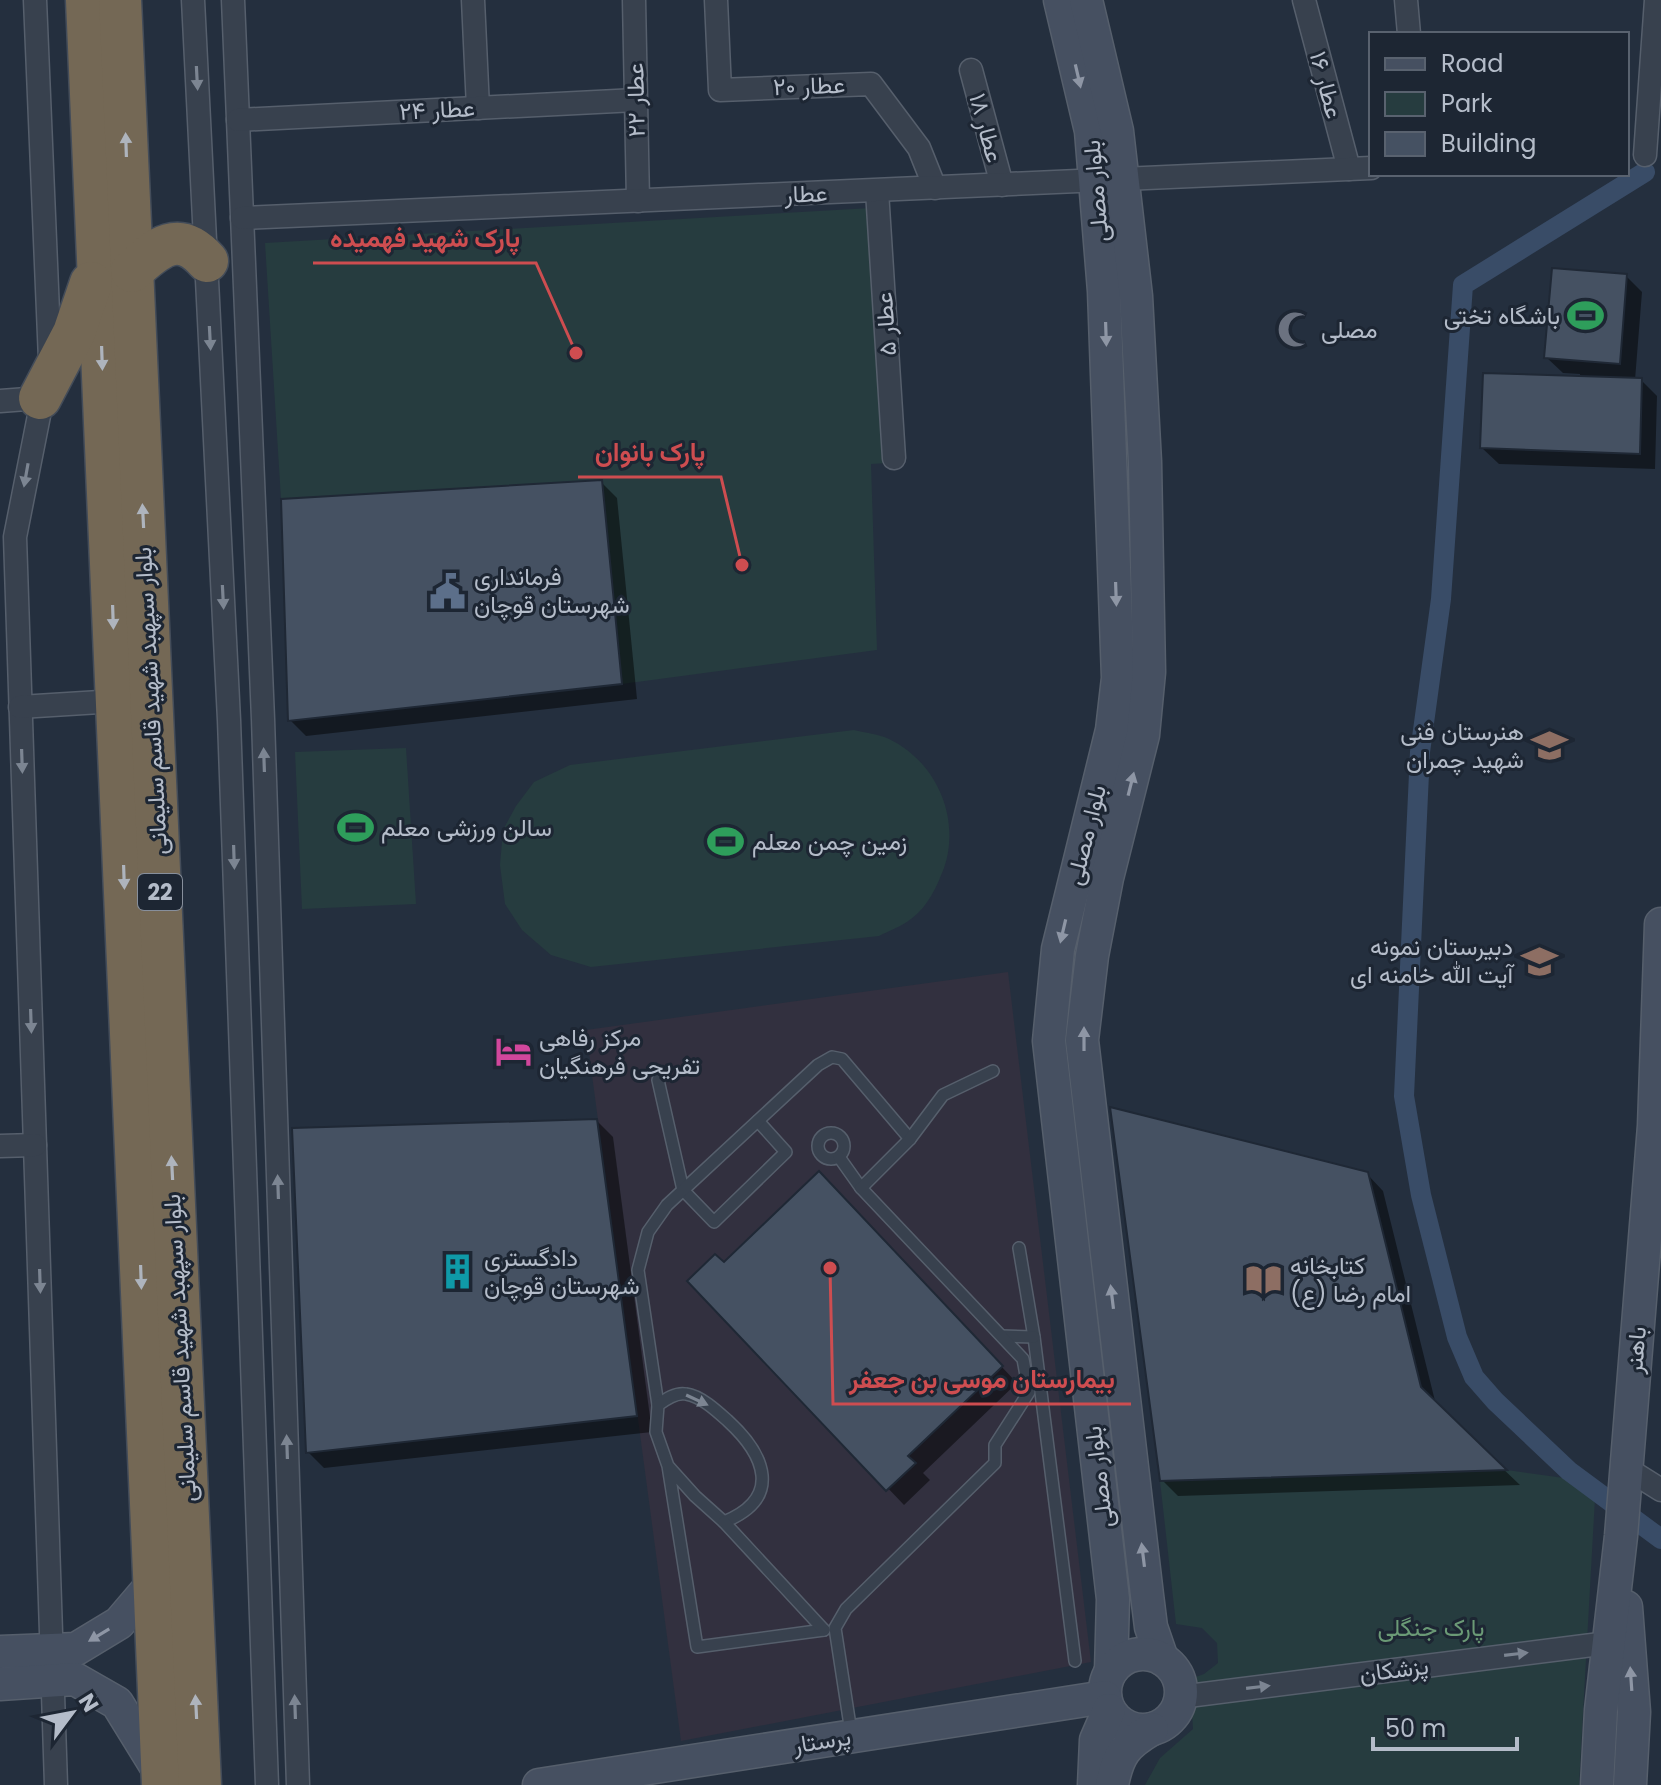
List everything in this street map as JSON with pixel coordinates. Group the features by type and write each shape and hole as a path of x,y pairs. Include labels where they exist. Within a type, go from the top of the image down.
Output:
{"highway":[{"name":"بلوار سپهبد شهید قاسم سلیمانی","path":"87,0 115,267 175,1783"},
{"name":"بلوار سپهبد شهید قاسم سلیمانی","path":"120,0 128,191 115,267 116,701 154,1582 175,1783"},
{"path":"128,191 146,208 174,223 223,216"},
{"path":"20,399 74,333 115,267 166,246 182,243 196,249 207,261"}],"street":[{"path":"35,0 50,360 20,399 15,537 56,1785"},
{"path":"193,0 223,216 263,719 298,1785"},
{"path":"233,0 238,120 223,216 207,261 229,720 267,1785"},
{"path":"473,0 478,108"},
{"name":"عطار ۲۲","path":"634,0 638,201"},
{"name":"عطار ۲۰","path":"716,0 720,90 871,84 919,148 935,188"},
{"name":"بلوار مصلی","path":"1060,0 1091,131 1109,181 1136,296 1141,372 1149,672 1143,735 1107,878 1092,956 1082,1040 1151,1627 1162,1659"},
{"name":"بلوار مصلی","path":"1086,0 1117,131 1109,181 1104,291 1118,678 1112,730 1058,949 1049,1041 1113,1599 1108,1693 1096,1740 1094,1785"},
{"name":"عطار ۱۶","path":"1304,0 1360,169"},
{"path":"1406,0 1409,32"},
{"path":"1644,155 1656,0"},
{"name":"عطار ۱۸","path":"971,70 1002,185"},
{"name":"عطار ۲۴","path":"238,120 636,100"},
{"name":"عطار","path":"223,216 1360,169"},
{"name":"عطار ۵","path":"877,191 894,458"},
{"path":"20,707 116,701"},
{"path":"229,720 263,719"},
{"name":"باهنر","path":"1597,1785 1658,1126 1661,924"},
{"path":"0,1146 35,1145"},
{"path":"248,1252 280,1252"},
{"path":"1626,1478 1661,1490"},
{"name":"باهنر","path":"1621,1536 1634,1712 1630,1785"},
{"path":"0,1652 76,1649 119,1623 154,1582"},
{"path":"1113,1599 1126,1619 1135,1620 1144,1612 1147,1595"},
{"name":"پزشکان","path":"1180,1697 1608,1643"},
{"path":"1112,1785 1115,1767 1129,1743 1166,1723 1176,1712 1180,1697 1179,1683 1173,1669 1162,1659 1134,1655 1121,1661 1108,1693 1123,1725 1152,1729"},
{"path":"0,1684 75,1679 117,1703 175,1783"},
{"name":"پرستار","path":"539,1785 851,1737 1108,1693"}],"lane":[{"path":"668,1466 824,1630 697,1647 668,1466 656,1432 658,1405 638,1270 648,1232 667,1205 818,1065 832,1057 842,1059 910,1139"},
{"path":"861,1188 910,1139 943,1095 993,1071"},
{"path":"658,1080 683,1190 714,1222 786,1152 758,1121"},
{"path":"839,1157 861,1188 1023,1359 1029,1392 995,1445 995,1463 846,1609 835,1628 851,1737"},
{"path":"1019,1248 1034,1337 1075,1661"},
{"path":"1002,1336 1034,1337"},
{"path":"658,1405 675,1395 699,1398 733,1425 757,1455 764,1473 760,1493 742,1512 724,1522"}],"shaded area":[{"path":"1008,972 1091,1662 681,1741 586,1030"}],"green space":[{"path":"871,208 887,463 871,464 877,650 622,684 602,480 281,499 265,243"},
{"name":"زمین چمن معلم","path":"854,730 885,737 906,749 932,777 947,812 948,849 944,868 931,896 911,919 879,936 591,967 551,955 522,930 505,904 500,865 503,830 534,782 570,765"},
{"name":"سالن ورزشی معلم","path":"406,748 416,904 302,909 295,752"},
{"name":"پارک جنگلی","path":"1507,1470 1564,1478 1595,1498 1579,1785 1145,1785 1160,1758 1193,1729 1190,1679 1204,1674 1218,1663 1217,1643 1202,1628 1176,1624 1160,1481"}],"building":[{"name":"باشگاه تختی","path":"1552,268 1627,274 1620,364 1544,358"},
{"path":"1483,373 1642,378 1640,454 1480,448"},
{"name":"فرمانداری شهرستان قوچان","path":"602,480 622,684 288,721 281,499"},
{"name":"کتابخانه امام رضا (ع)","path":"1110,1107 1368,1172 1421,1387 1507,1470 1160,1481"},
{"name":"دادگستری شهرستان قوچان","path":"597,1119 637,1416 306,1453 292,1128"},
{"path":"819,1171 1003,1366 908,1456 916,1463 886,1491 687,1281 715,1254 724,1262"}],"waterway":[{"path":"1645,172 1463,285 1441,599 1420,752 1404,1096 1421,1195 1457,1337 1474,1377 1569,1471 1661,1539"}],"place":[{"name":"باشگاه تختی","path":"1586,316"},
{"name":"مصلی","path":"1295,330"},
{"name":"پارک شهید فهمیده","path":"576,353"},
{"name":"پارک بانوان","path":"742,565"},
{"name":"فرمانداری شهرستان قوچان","path":"448,591"},
{"name":"هنرستان فنی شهید چمران","path":"1550,746"},
{"name":"سالن ورزشی معلم","path":"355,828"},
{"name":"زمین چمن معلم","path":"726,842"},
{"name":"دبیرستان نمونه آیت الله خامنه ای","path":"1539,961"},
{"name":"مرکز رفاهی تفریحی فرهنگیان","path":"513,1052"},
{"name":"بیمارستان موسی بن جعفر","path":"830,1268"},
{"name":"دادگستری شهرستان قوچان","path":"458,1272"},
{"name":"کتابخانه امام رضا (ع)","path":"1264,1280"}]}
